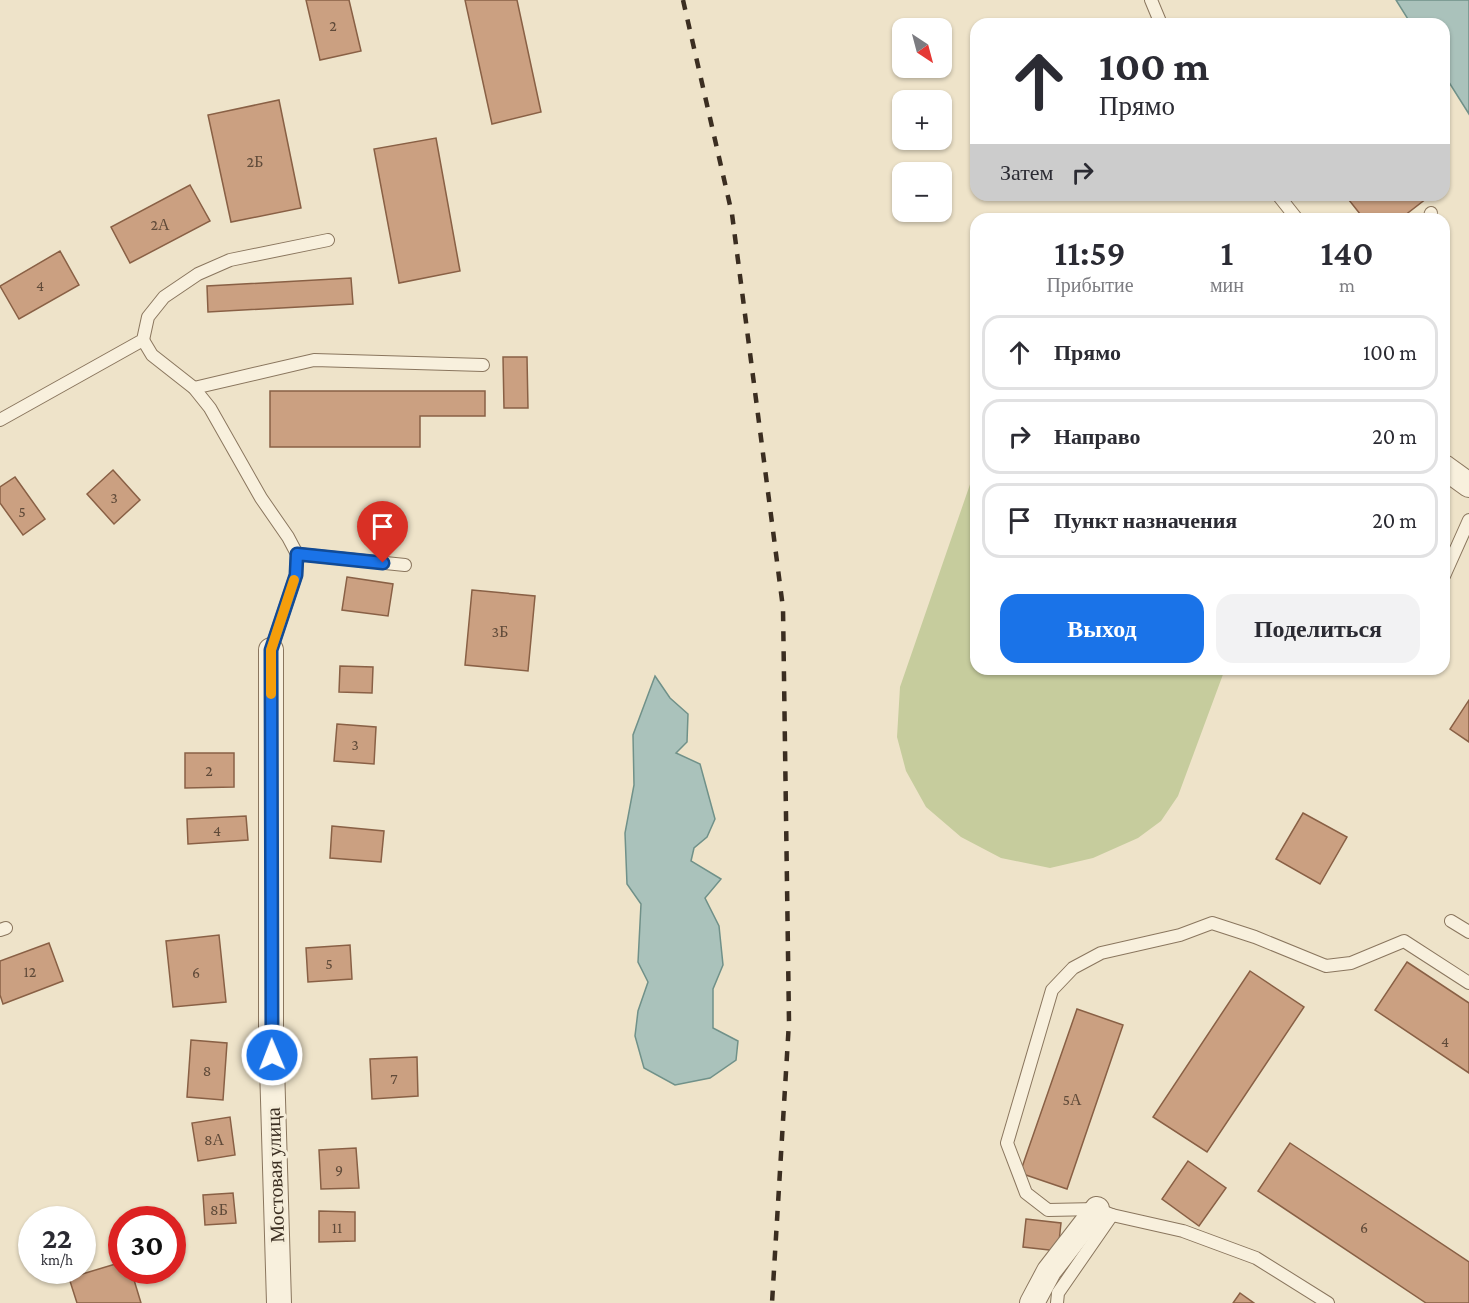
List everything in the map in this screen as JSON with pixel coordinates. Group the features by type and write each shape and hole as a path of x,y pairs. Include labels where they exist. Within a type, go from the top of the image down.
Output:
{"street":[{"path":"1450,471 1469,485"},
{"name":"Мостовая улица","path":"271,650 271,1032 279,1303"},
{"path":"1032,1303 1049,1272 1104,1212"}],"lane":[{"path":"1151,0 1158,18"},
{"path":"1283,201 1292,213"},
{"path":"271,650 296,575 297,554 261,498 210,408 194,388 152,355 143,340 148,317 164,297 198,274 230,260 328,240"},
{"path":"0,420 143,340"},
{"path":"194,388 314,360 483,365"},
{"path":"1450,563 1469,520"},
{"path":"297,554 405,565"},
{"path":"1451,921 1469,932"},
{"path":"1328,1303 1256,1258 1183,1231 1104,1212 1048,1210 1026,1193 1007,1143 1052,990 1073,968 1101,953 1180,935 1212,923 1326,966 1352,963 1404,941 1469,983"},
{"path":"1057,1303 1058,1293 1104,1212"}],"green space":[{"path":"970,484 970,675 1223,675 1178,796 1161,821 1138,838 1093,858 1050,868 1001,858 961,837 926,807 906,771 897,737 900,687"}],"water":[{"path":"1396,0 1469,0 1469,114 1450,84 1450,18 1407,18"},
{"path":"655,676 670,698 688,714 687,742 676,753 700,764 715,819 707,837 694,848 691,861 721,879 705,898 719,926 723,965 713,989 713,1028 738,1041 736,1060 710,1078 675,1085 644,1068 635,1036 638,1011 648,982 638,962 641,904 627,884 625,833 634,785 633,735"}],"building":[{"path":"306,0 349,0 361,51 320,60"},
{"path":"465,0 517,0 541,112 492,124"},
{"path":"279,100 301,208 231,222 208,115"},
{"path":"436,138 460,271 399,283 374,149"},
{"path":"190,185 210,221 130,263 111,227"},
{"path":"1350,201 1423,201 1408,213 1359,213"},
{"path":"60,251 79,285 19,319 0,286"},
{"path":"351,278 353,304 208,312 207,286"},
{"path":"503,357 527,357 528,408 504,408"},
{"path":"270,391 485,391 485,416 420,416 420,447 270,447"},
{"path":"113,470 140,500 114,524 87,494"},
{"path":"15,477 45,519 23,535 0,503 0,487"},
{"path":"347,577 393,584 388,616 342,610"},
{"path":"472,590 535,596 528,671 465,665"},
{"path":"340,666 373,667 372,693 339,692"},
{"path":"1469,700 1469,742 1450,729"},
{"path":"337,724 376,727 374,764 334,761"},
{"path":"185,753 234,753 234,787 185,788"},
{"path":"1303,813 1347,837 1320,884 1276,859"},
{"path":"246,816 248,840 188,844 187,819"},
{"path":"332,826 384,831 381,862 330,858"},
{"path":"219,935 226,1002 173,1007 166,941"},
{"path":"49,943 63,981 3,1004 0,995 0,961"},
{"path":"350,945 352,979 308,982 306,948"},
{"path":"1407,962 1469,1003 1469,1073 1375,1010"},
{"path":"1250,971 1304,1007 1207,1152 1153,1117"},
{"path":"1077,1009 1123,1025 1067,1189 1020,1173"},
{"path":"191,1040 227,1043 223,1100 187,1097"},
{"path":"417,1057 418,1096 372,1099 370,1059"},
{"path":"230,1117 235,1155 198,1161 192,1123"},
{"path":"1290,1143 1469,1262 1469,1303 1426,1303 1258,1191"},
{"path":"356,1148 359,1188 321,1189 319,1150"},
{"path":"1188,1161 1226,1188 1199,1226 1162,1199"},
{"path":"233,1193 236,1223 205,1225 203,1195"},
{"path":"319,1211 355,1212 355,1241 319,1242"},
{"path":"1026,1219 1061,1223 1058,1251 1023,1247"},
{"path":"108,1266 108,1284 135,1284 141,1303 77,1303 71,1284 96,1284 96,1270"},
{"path":"1240,1293 1254,1303 1233,1303"}],"railway":[{"path":"683,0 732,214 783,608 789,1022 772,1303"}],"slow traffic":[{"path":"271,694 271,650 294,580"}],"route":[{"path":"272,1055 271,650 296,575 297,554 383,563"}]}
